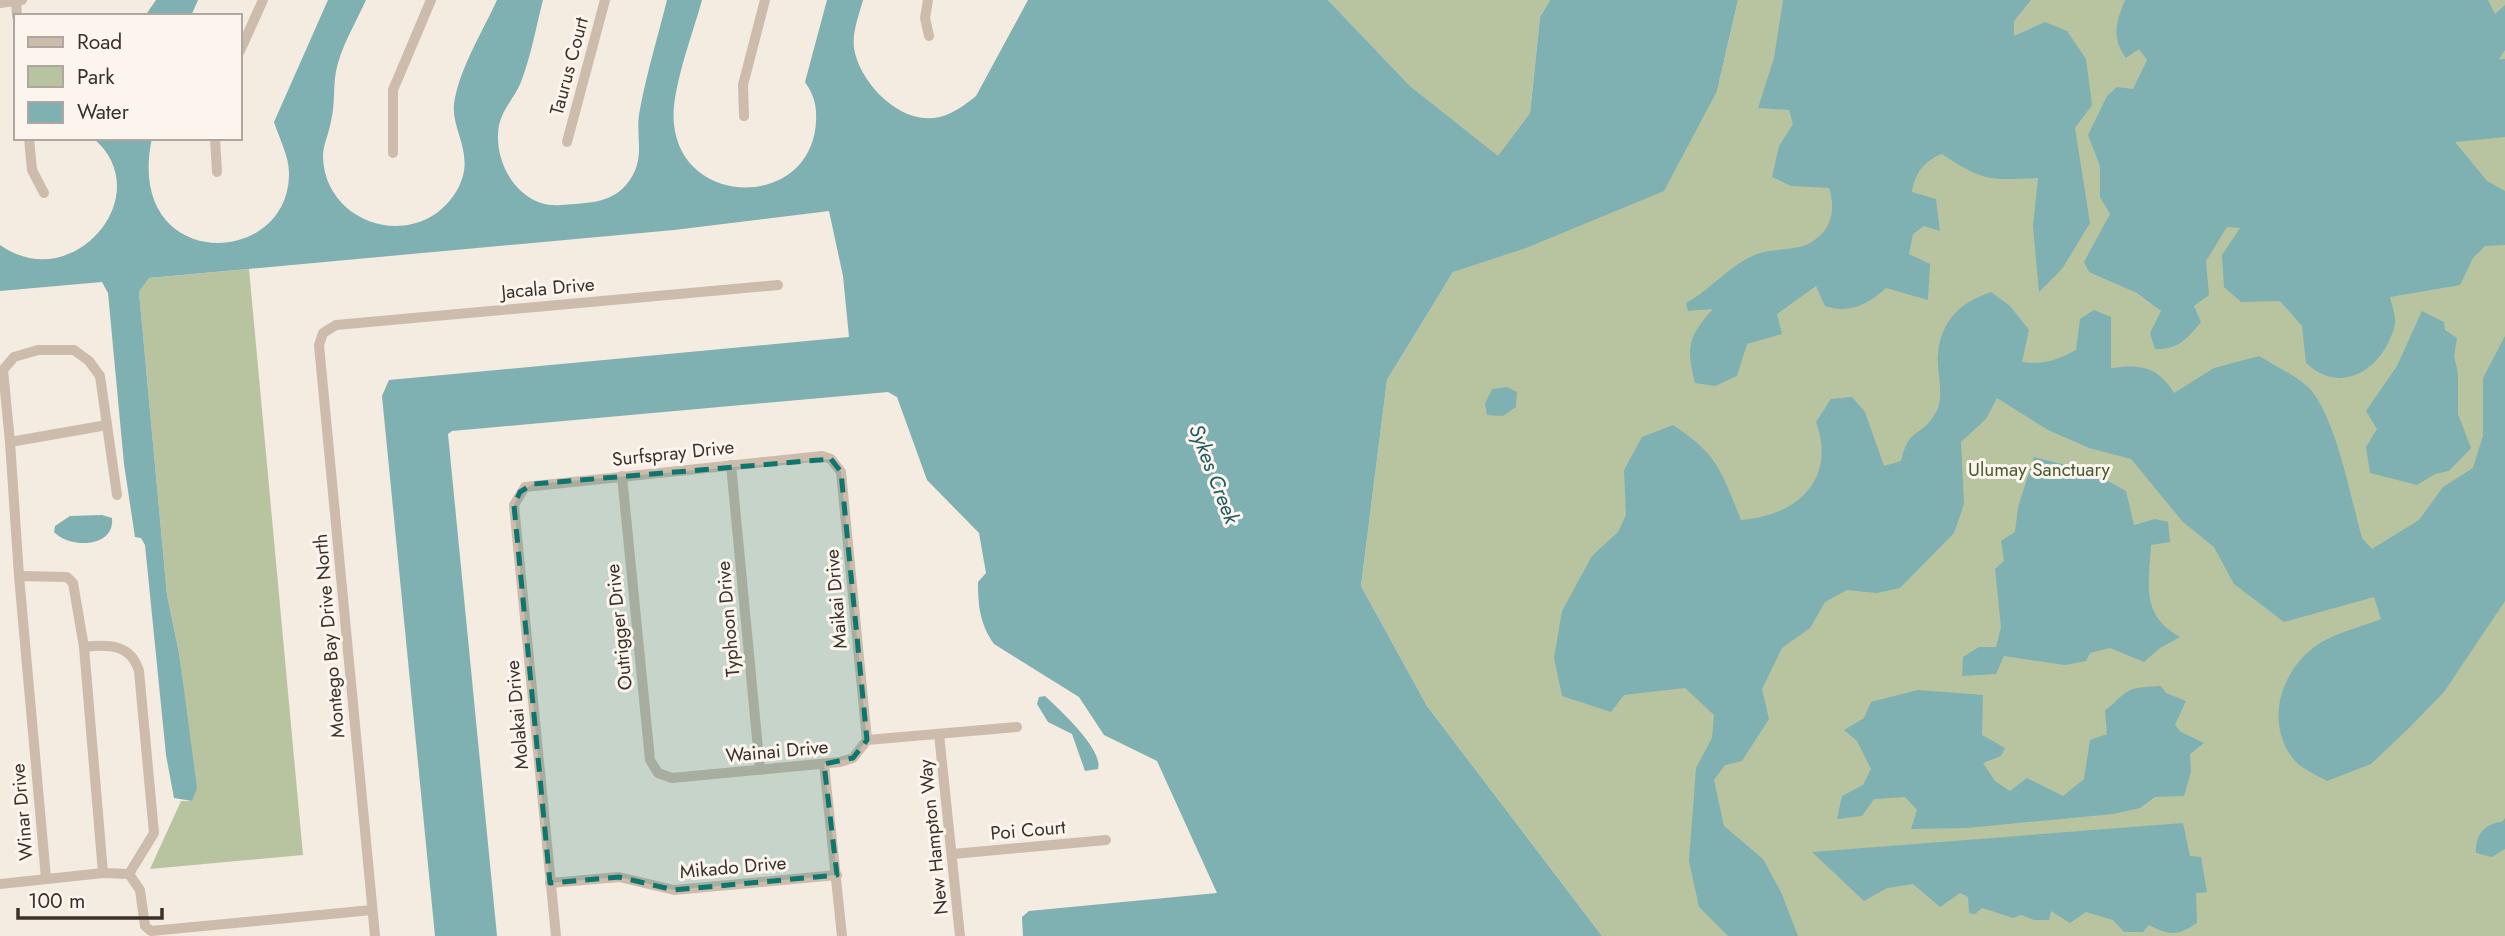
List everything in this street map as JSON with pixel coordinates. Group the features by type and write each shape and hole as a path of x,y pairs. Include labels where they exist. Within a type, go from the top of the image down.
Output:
{"street":[{"path":"0,2 18,0"},
{"path":"242,47 263,0"},
{"path":"393,153 394,83 431,0"},
{"name":"Taurus Court","path":"567,142 605,0"},
{"path":"744,116 743,85 765,0"},
{"path":"928,0 925,18 929,36"},
{"path":"29,140 32,170 44,193"},
{"path":"215,140 217,172"},
{"name":"Jacala Drive","path":"323,333 337,326 778,285"},
{"name":"Montego Bay Drive North","path":"323,333 319,345 375,936"},
{"name":"Winar Drive","path":"46,878 3,370 14,356 44,349 74,350 89,361 100,376 117,495"},
{"path":"10,442 107,425"},
{"name":"Surfspray Drive","path":"520,492 533,484 822,456 831,459"},
{"name":"Maikai Drive","path":"831,459 841,472 867,740"},
{"name":"Typhoon Drive","path":"731,465 760,769"},
{"name":"Outrigger Drive","path":"622,476 650,761 658,773"},
{"name":"Molakai Drive","path":"520,492 514,505 556,936"},
{"path":"19,576 67,577 74,583 84,647 103,873"},
{"path":"84,647 106,646 126,650 135,660 139,671 153,833 129,874"},
{"path":"867,740 1017,727"},
{"name":"New Hampton Way","path":"939,734 960,936"},
{"name":"Wainai Drive","path":"658,773 672,778 824,764 853,758 867,740"},
{"path":"824,764 842,936"},
{"name":"Poi Court","path":"953,854 1105,840"},
{"path":"0,884 103,873 129,874"},
{"path":"129,874 140,890 145,926 151,931 373,910"},
{"name":"Mikado Drive","path":"550,883 619,877 674,890 837,875"}],"highlighted area":[{"path":"831,459 841,472 867,740 853,758 824,764 837,875 674,890 619,877 550,883 514,505 520,492 533,484"}],"green space":[{"path":"1328,0 1550,0 1540,17 1530,113 1498,157 1410,86"},
{"name":"Ulumay Sanctuary","path":"1738,0 2505,0 2505,936 1602,936 1427,706 1361,586 1387,380 1453,272 1717,91"},
{"path":"249,269 303,855 150,869 181,801 192,801 192,767 179,653 167,595 139,292 149,278"}],"water":[{"path":"156,0 198,0 192,14 146,14"},
{"name":"Sykes Creek","path":"328,0 366,0 336,70 332,114 323,152 328,180 339,200 355,214 375,223 396,226 417,223 437,213 454,195 461,181 464,155 455,121 455,98 468,60 497,0 543,0 525,72 499,125 500,154 512,181 533,200 561,205 604,199 626,185 637,166 640,109 667,0 702,0 675,96 674,124 682,152 699,172 721,184 746,187 771,183 793,171 809,151 816,111 813,96 805,82 827,0 863,0 856,24 854,48 863,73 882,97 894,106 919,117 933,118 951,113 976,96 1028,0 1328,0 1410,86 1498,156 1530,113 1540,17 1550,0 1738,0 1717,91 1664,191 1526,248 1453,272 1387,380 1361,586 1427,706 1602,936 1023,936 1022,917 1029,911 1217,893 1157,761 1104,735 1079,697 994,644 979,607 978,582 986,573 979,533 927,480 897,397 888,392 452,431 448,434 497,936 435,936 382,396 389,380 849,337 843,276 829,211 674,230 149,278 139,292 167,595 179,653 197,788 192,801 174,798 166,755 145,545 141,538 135,537 124,464 108,293 102,282 0,291 0,245 28,258 55,258 79,249 99,232 112,210 117,186 111,161 95,140 152,140 150,182 161,214 183,234 210,243 238,240 264,227 282,205 289,167 274,122"},
{"path":"1783,0 2031,0 2014,21 2014,36 2045,22 2067,31 2086,59 2092,105 2075,128 2090,223 2062,269 2039,292 2033,226 2038,178 1987,177 1968,170 1942,154 1921,168 1912,192 1936,199 1940,231 1924,226 1913,234 1909,254 1930,264 1928,300 1886,288 1857,306 1834,308 1825,306 1816,286 1777,314 1782,334 1747,344 1737,376 1715,386 1695,383 1690,360 1691,343 1698,327 1713,309 1688,311 1686,303 1757,254 1810,243 1828,226 1832,211 1829,188 1791,186 1772,177 1779,146 1793,124 1789,110 1758,108 1774,58"},
{"path":"2125,0 2488,0 2495,14 2505,5 2505,50 2499,59 2505,59 2505,137 2455,142 2487,181 2505,191 2505,245 2485,246 2473,258 2460,285 2390,297 2395,324 2382,353 2372,365 2360,373 2334,377 2320,373 2306,363 2302,326 2280,301 2241,302 2224,287 2222,255 2240,228 2227,227 2206,261 2209,295 2194,306 2201,322 2176,345 2155,349 2150,333 2161,311 2137,293 2089,272 2084,262 2110,214 2100,197 2100,166 2088,135 2107,96 2117,87 2133,89 2147,60 2139,49 2126,58 2118,43 2117,23"},
{"path":"1991,292 2010,306 2029,330 2022,362 2050,361 2076,350 2080,319 2094,310 2111,317 2111,368 2131,366 2155,372 2174,393 2214,368 2259,356 2299,380 2310,389 2328,419 2342,460 2362,538 2372,549 2419,520 2443,487 2473,468 2483,436 2483,378 2505,336 2505,601 2444,692 2408,729 2371,764 2327,781 2298,764 2285,746 2280,730 2281,697 2295,667 2320,643 2381,619 2374,597 2284,622 2234,584 2214,547 2183,522 2131,459 2089,448 2048,430 1997,398 1986,419 1961,442 1964,504 1954,533 1900,588 1877,593 1847,590 1825,602 1810,628 1782,648 1762,689 1769,719 1742,761 1725,765 1714,780 1724,826 1763,859 1781,892 1798,936 1728,936 1699,907 1689,861 1696,768 1712,738 1714,715 1685,688 1624,695 1611,712 1562,696 1554,658 1562,611 1592,556 1618,532 1626,515 1624,470 1642,437 1673,425 1700,445 1717,466 1741,520 1779,511 1795,503 1807,491 1816,477 1821,461 1821,443 1816,422 1831,399 1852,397 1865,412 1884,466 1901,461 1908,442 1925,427 1938,407 1938,354 1943,331 1962,307"},
{"path":"2422,311 2444,322 2445,330 2457,338 2454,356 2458,373 2458,414 2471,448 2449,471 2435,474 2417,485 2370,473 2366,447 2377,429 2366,411 2397,366"},
{"path":"1507,387 1517,392 1516,407 1503,416 1487,415 1485,404 1492,389"},
{"path":"2034,457 2090,471 2126,491 2134,525 2155,519 2168,522 2170,542 2151,545 2150,597 2158,619 2180,637 2160,648 2144,662 2110,648 2090,653 2086,661 2065,665 2004,656 1996,674 1962,676 1963,657 1979,647 1996,647 2001,627 1995,569 2004,561 2001,541 2015,532 2018,507"},
{"path":"102,515 112,518 111,528 99,540 80,543 61,538 54,532 55,526 70,516"},
{"path":"2161,686 2166,693 2186,701 2175,725 2181,732 2204,743 2190,754 2191,772 2184,796 2155,797 2140,808 2113,814 1967,828 1911,829 1917,810 1905,797 1874,799 1862,816 1837,819 1842,796 1863,785 1871,769 1857,741 1844,730 1864,718 1871,702 1918,690 1983,695 1982,735 2005,748 2001,756 1983,763 1995,781 2010,791 2027,778 2063,796 2084,779 2090,740 2107,734 2105,710 2131,690"},
{"path":"1045,696 1088,741 1098,761 1098,769 1085,771 1072,734 1048,722 1037,704 1039,697"},
{"path":"2505,818 2505,849 2492,857 2476,853 2477,841 2482,832"},
{"path":"2183,823 2190,856 2201,857 2207,892 2196,893 2197,923 2173,933 2149,925 2143,932 2124,932 2113,920 2086,912 2070,923 2051,911 2049,920 2034,920 2021,915 2013,918 1982,908 1975,914 1969,913 1968,897 1960,893 1940,907 1913,884 1887,888 1864,901 1812,852"}]}
